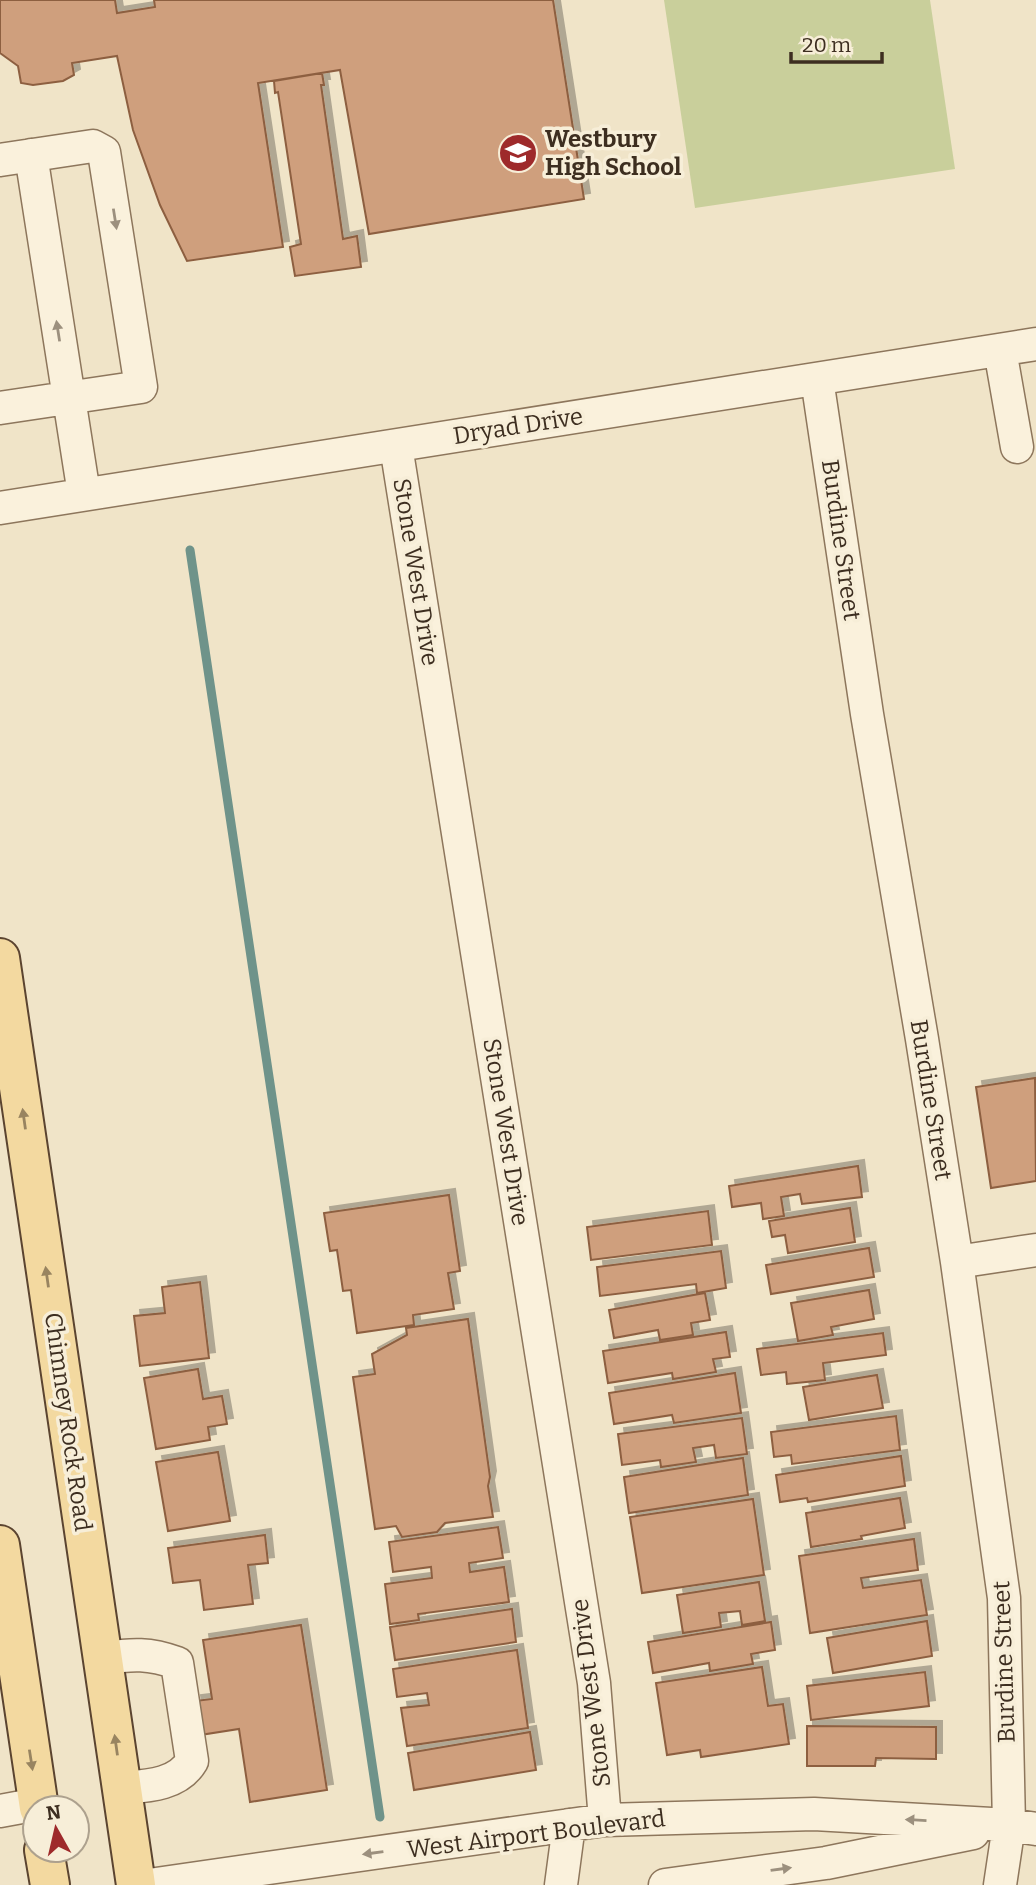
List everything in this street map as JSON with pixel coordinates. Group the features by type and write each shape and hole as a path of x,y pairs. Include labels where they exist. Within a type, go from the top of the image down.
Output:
{"main road":[{"name":"Chimney Rock Road","path":"0,958 7,1056 103,1658 136,1885"},
{"path":"0,1545 8,1662 36,1794"},
{"path":"46,1864 50,1885"}],"street":[{"path":"0,160 93,146 104,152 141,387 0,408"},
{"path":"31,155 84,494"},
{"name":"Dryad Drive","path":"0,508 1036,344"},
{"path":"1000,350 1017,447"},
{"name":"Burdine Street","path":"817,379 867,714 957,1262 1004,1598 1022,1827 1000,1885"},
{"name":"Stone West Drive","path":"396,446 594,1683 605,1820"},
{"path":"957,1262 1036,1250"},
{"path":"103,1658 154,1655 177,1663 192,1761 187,1770 158,1785 122,1788"},
{"path":"0,1811 21,1808"},
{"name":"West Airport Boulevard","path":"149,1885 605,1820 814,1814 1022,1827"},
{"path":"561,1885 569,1825"},
{"path":"665,1885 826,1863 1022,1827"}],"green space":[{"path":"664,0 930,0 955,169 695,208"}],"building":[{"path":"0,0 115,0 117,13 155,7 154,0 553,0 584,199 369,234 340,70 258,83 283,247 187,261 160,205 133,130 117,56 72,63 74,75 63,81 33,85 21,83 18,66 0,53"},
{"path":"322,73 324,85 321,85 343,239 357,236 361,267 295,276 290,247 301,244 278,92 275,93 274,81"},
{"path":"1035,1078 1036,1181 991,1188 976,1087"},
{"path":"858,1166 862,1197 802,1204 800,1194 781,1197 784,1216 763,1219 761,1203 732,1207 729,1186"},
{"path":"449,1195 460,1271 448,1273 454,1309 413,1315 414,1325 357,1333 351,1290 343,1291 337,1250 330,1251 324,1213"},
{"path":"850,1208 855,1242 788,1253 785,1235 772,1237 769,1221"},
{"path":"708,1211 712,1245 591,1260 587,1227"},
{"path":"869,1248 874,1277 771,1294 766,1265"},
{"path":"721,1251 726,1288 697,1293 696,1284 600,1296 597,1267"},
{"path":"200,1282 209,1358 140,1366 134,1316 165,1313 162,1287"},
{"path":"869,1290 874,1319 831,1327 833,1335 798,1341 791,1303"},
{"path":"705,1293 710,1320 691,1323 693,1335 660,1340 658,1330 614,1338 609,1310"},
{"path":"468,1319 493,1517 445,1523 437,1532 402,1537 396,1526 375,1529 353,1377 375,1374 372,1354 407,1335 406,1328"},
{"path":"726,1332 730,1357 713,1359 716,1372 673,1379 672,1373 608,1383 603,1351"},
{"path":"883,1333 886,1355 823,1363 825,1380 787,1384 786,1372 761,1375 757,1349"},
{"path":"198,1369 203,1399 222,1396 227,1424 208,1427 210,1440 156,1449 144,1378"},
{"path":"735,1373 741,1413 674,1423 672,1415 614,1424 609,1393"},
{"path":"877,1375 883,1408 809,1420 803,1387"},
{"path":"896,1416 900,1450 792,1464 791,1455 774,1457 771,1432"},
{"path":"742,1418 747,1454 716,1458 714,1445 693,1448 696,1462 661,1467 660,1460 622,1465 618,1434"},
{"path":"218,1452 230,1521 168,1531 156,1462"},
{"path":"901,1456 905,1486 808,1502 807,1498 780,1502 776,1475"},
{"path":"743,1458 748,1495 629,1513 624,1477"},
{"path":"900,1498 905,1528 861,1536 862,1539 811,1547 806,1513"},
{"path":"753,1499 764,1575 642,1593 630,1517"},
{"path":"498,1527 503,1558 469,1563 470,1572 504,1567 509,1602 418,1614 419,1620 390,1624 385,1584 432,1578 431,1567 393,1572 389,1542"},
{"path":"265,1535 268,1563 248,1565 253,1604 204,1610 200,1580 173,1583 168,1548"},
{"path":"914,1539 918,1570 861,1578 863,1588 921,1580 927,1615 810,1633 799,1556"},
{"path":"759,1582 765,1621 742,1625 740,1611 719,1613 721,1627 683,1633 677,1595"},
{"path":"512,1609 516,1642 395,1660 390,1627"},
{"path":"927,1621 932,1656 833,1673 827,1638"},
{"path":"771,1622 775,1650 751,1654 753,1664 710,1671 709,1663 653,1673 648,1642"},
{"path":"301,1625 327,1790 250,1802 239,1729 200,1735 195,1701 212,1699 203,1640"},
{"path":"517,1650 528,1728 407,1746 401,1708 429,1705 427,1693 397,1697 393,1669"},
{"path":"762,1667 768,1706 783,1704 789,1744 701,1757 700,1750 667,1755 656,1683"},
{"path":"925,1672 929,1706 811,1720 807,1686"},
{"path":"807,1726 936,1727 936,1759 876,1758 875,1766 807,1766"},
{"path":"530,1732 536,1770 414,1790 408,1753"}],"waterway":[{"path":"190,550 380,1817"}],"place":[{"name":"Westbury High School","path":"518,153"}]}
